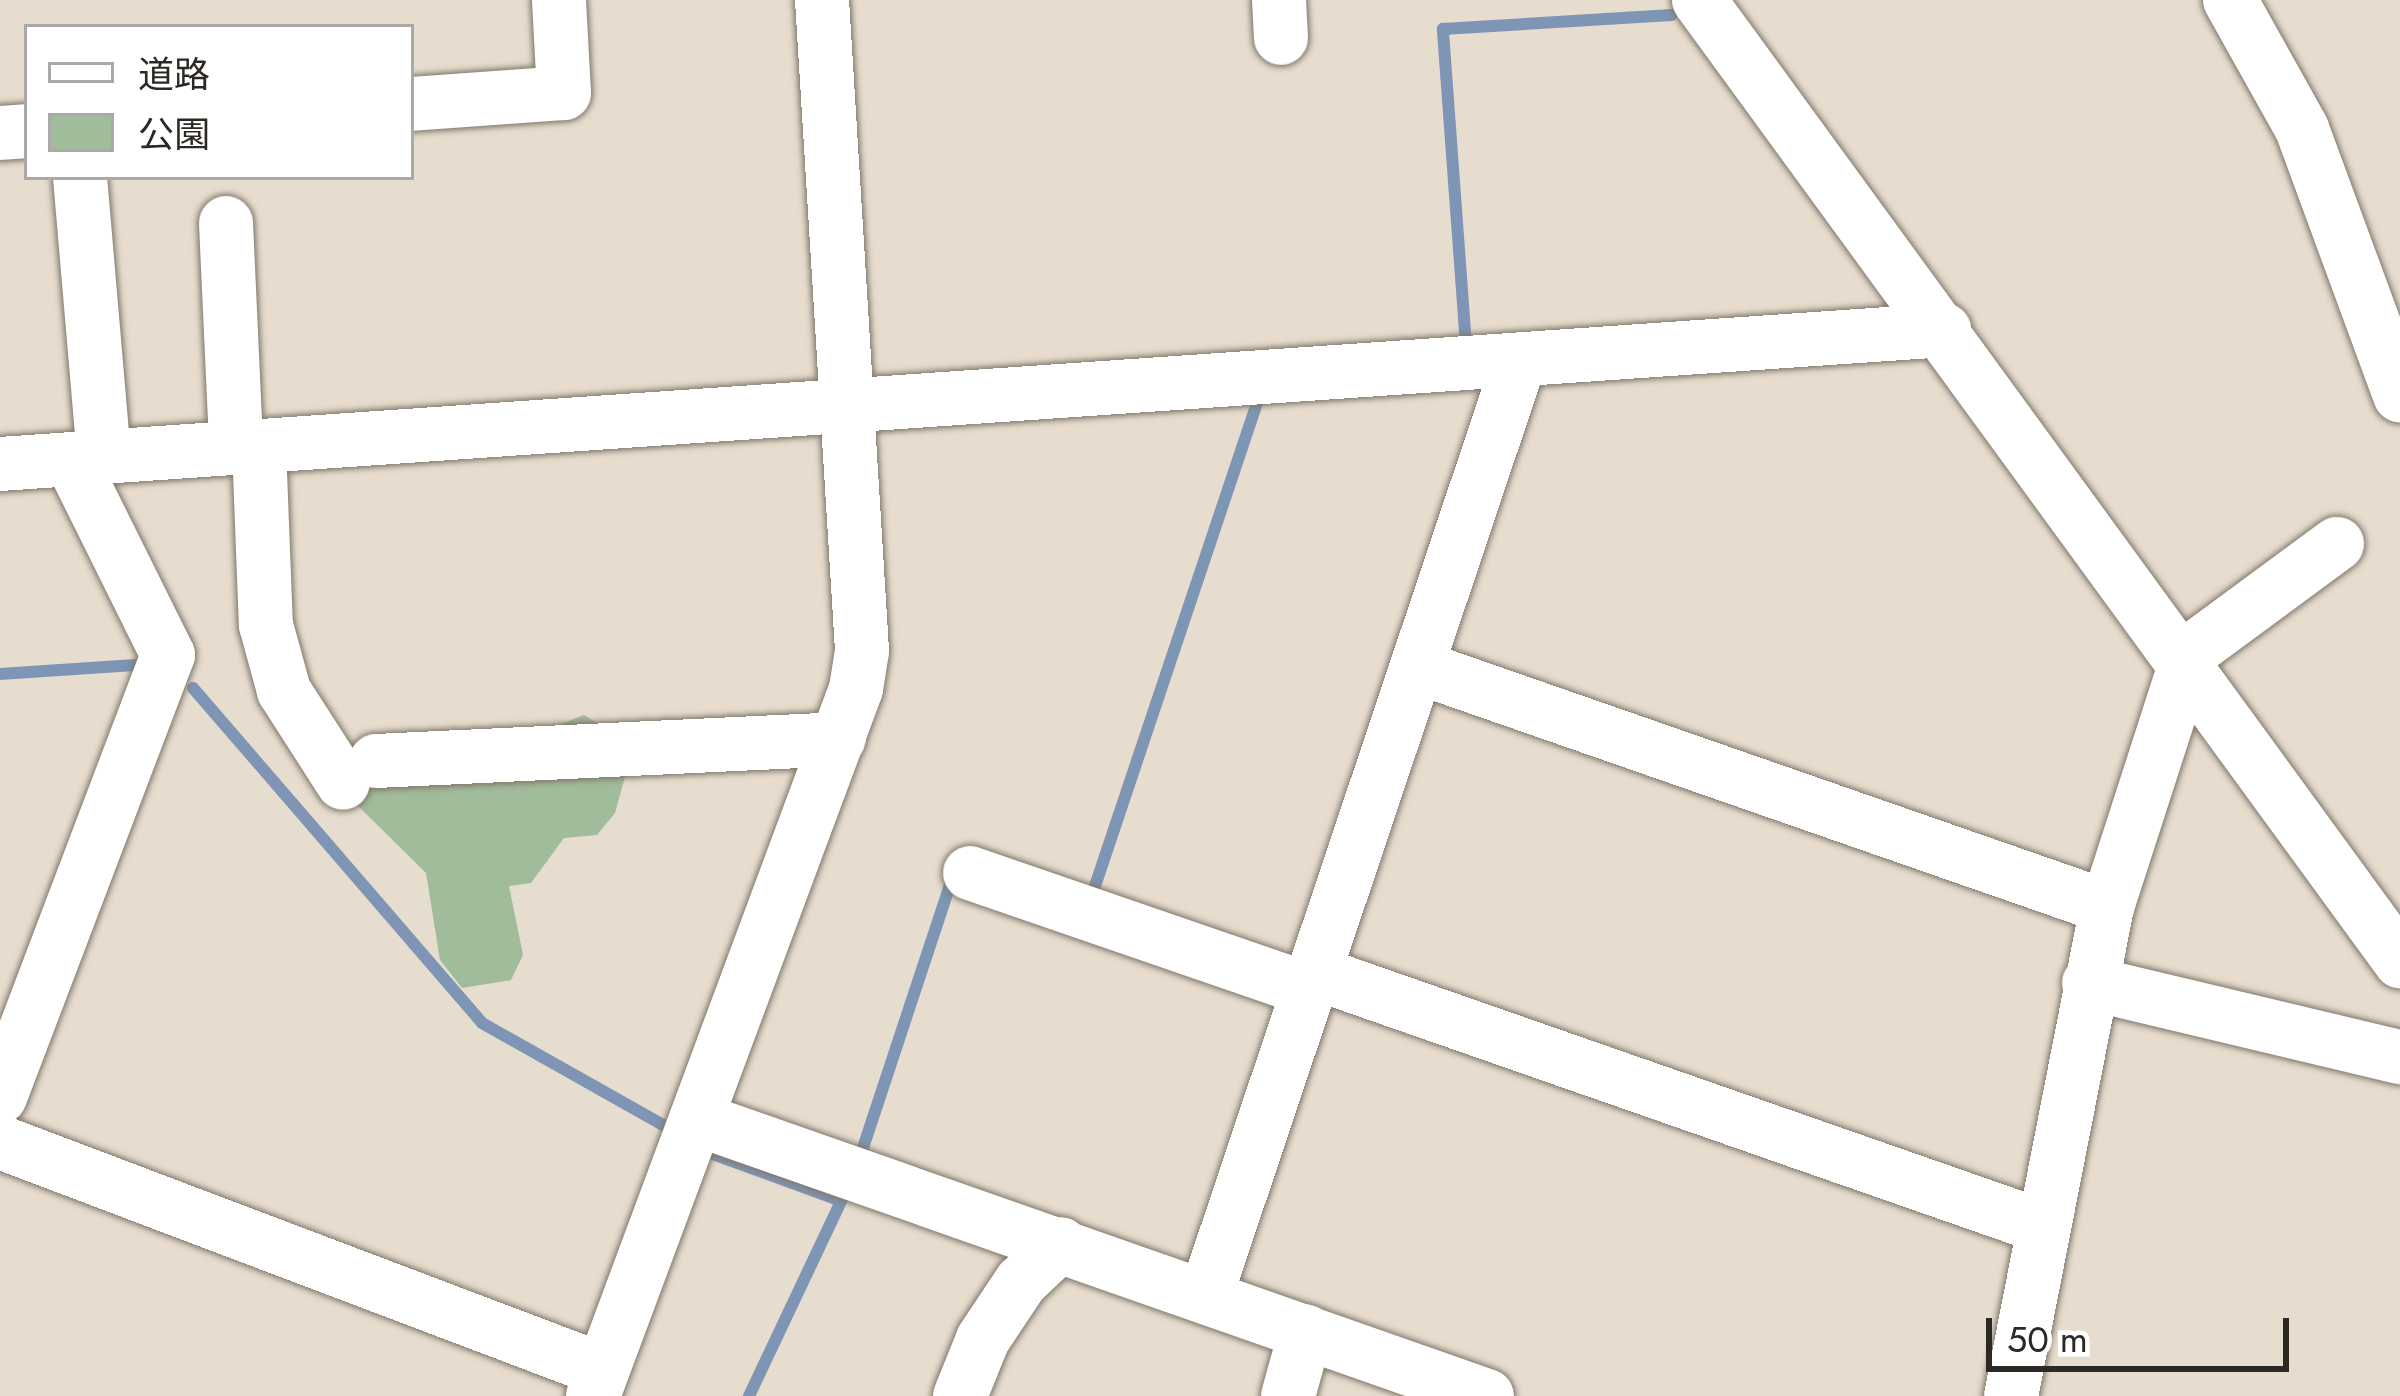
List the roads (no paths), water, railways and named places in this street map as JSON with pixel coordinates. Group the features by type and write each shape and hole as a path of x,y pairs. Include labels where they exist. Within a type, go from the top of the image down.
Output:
{"street":[{"path":"414,104 564,93 559,0"},
{"path":"0,1142 598,1383 838,739 862,650 822,0"},
{"path":"1699,0 1944,330 2183,670 2400,961"},
{"path":"2230,0 2302,129 2391,343 2400,396"},
{"path":"0,1097 168,655 87,458 80,180"},
{"path":"226,223 266,625 284,691 359,772 838,739"},
{"path":"0,464 1944,330"},
{"path":"1206,1295 1519,362"},
{"path":"2011,1396 2089,982 2107,907 2189,653 2337,544"},
{"path":"1418,667 2107,907"},
{"path":"970,873 1313,981 2041,1226"},
{"path":"2089,982 2400,1057"},
{"path":"698,1119 1306,1331 1396,1381 1487,1396"},
{"path":"960,1396 983,1339 1021,1282 1061,1244"},
{"path":"1288,1396 1306,1331"}],"waterway":[{"path":"1466,345 1443,29 1672,15"},
{"path":"1091,898 1260,394"},
{"path":"0,674 135,665"},
{"path":"193,688 482,1023 672,1130"},
{"path":"859,1160 952,878"},
{"path":"702,1150 841,1201"},
{"path":"749,1396 844,1195"}]}
